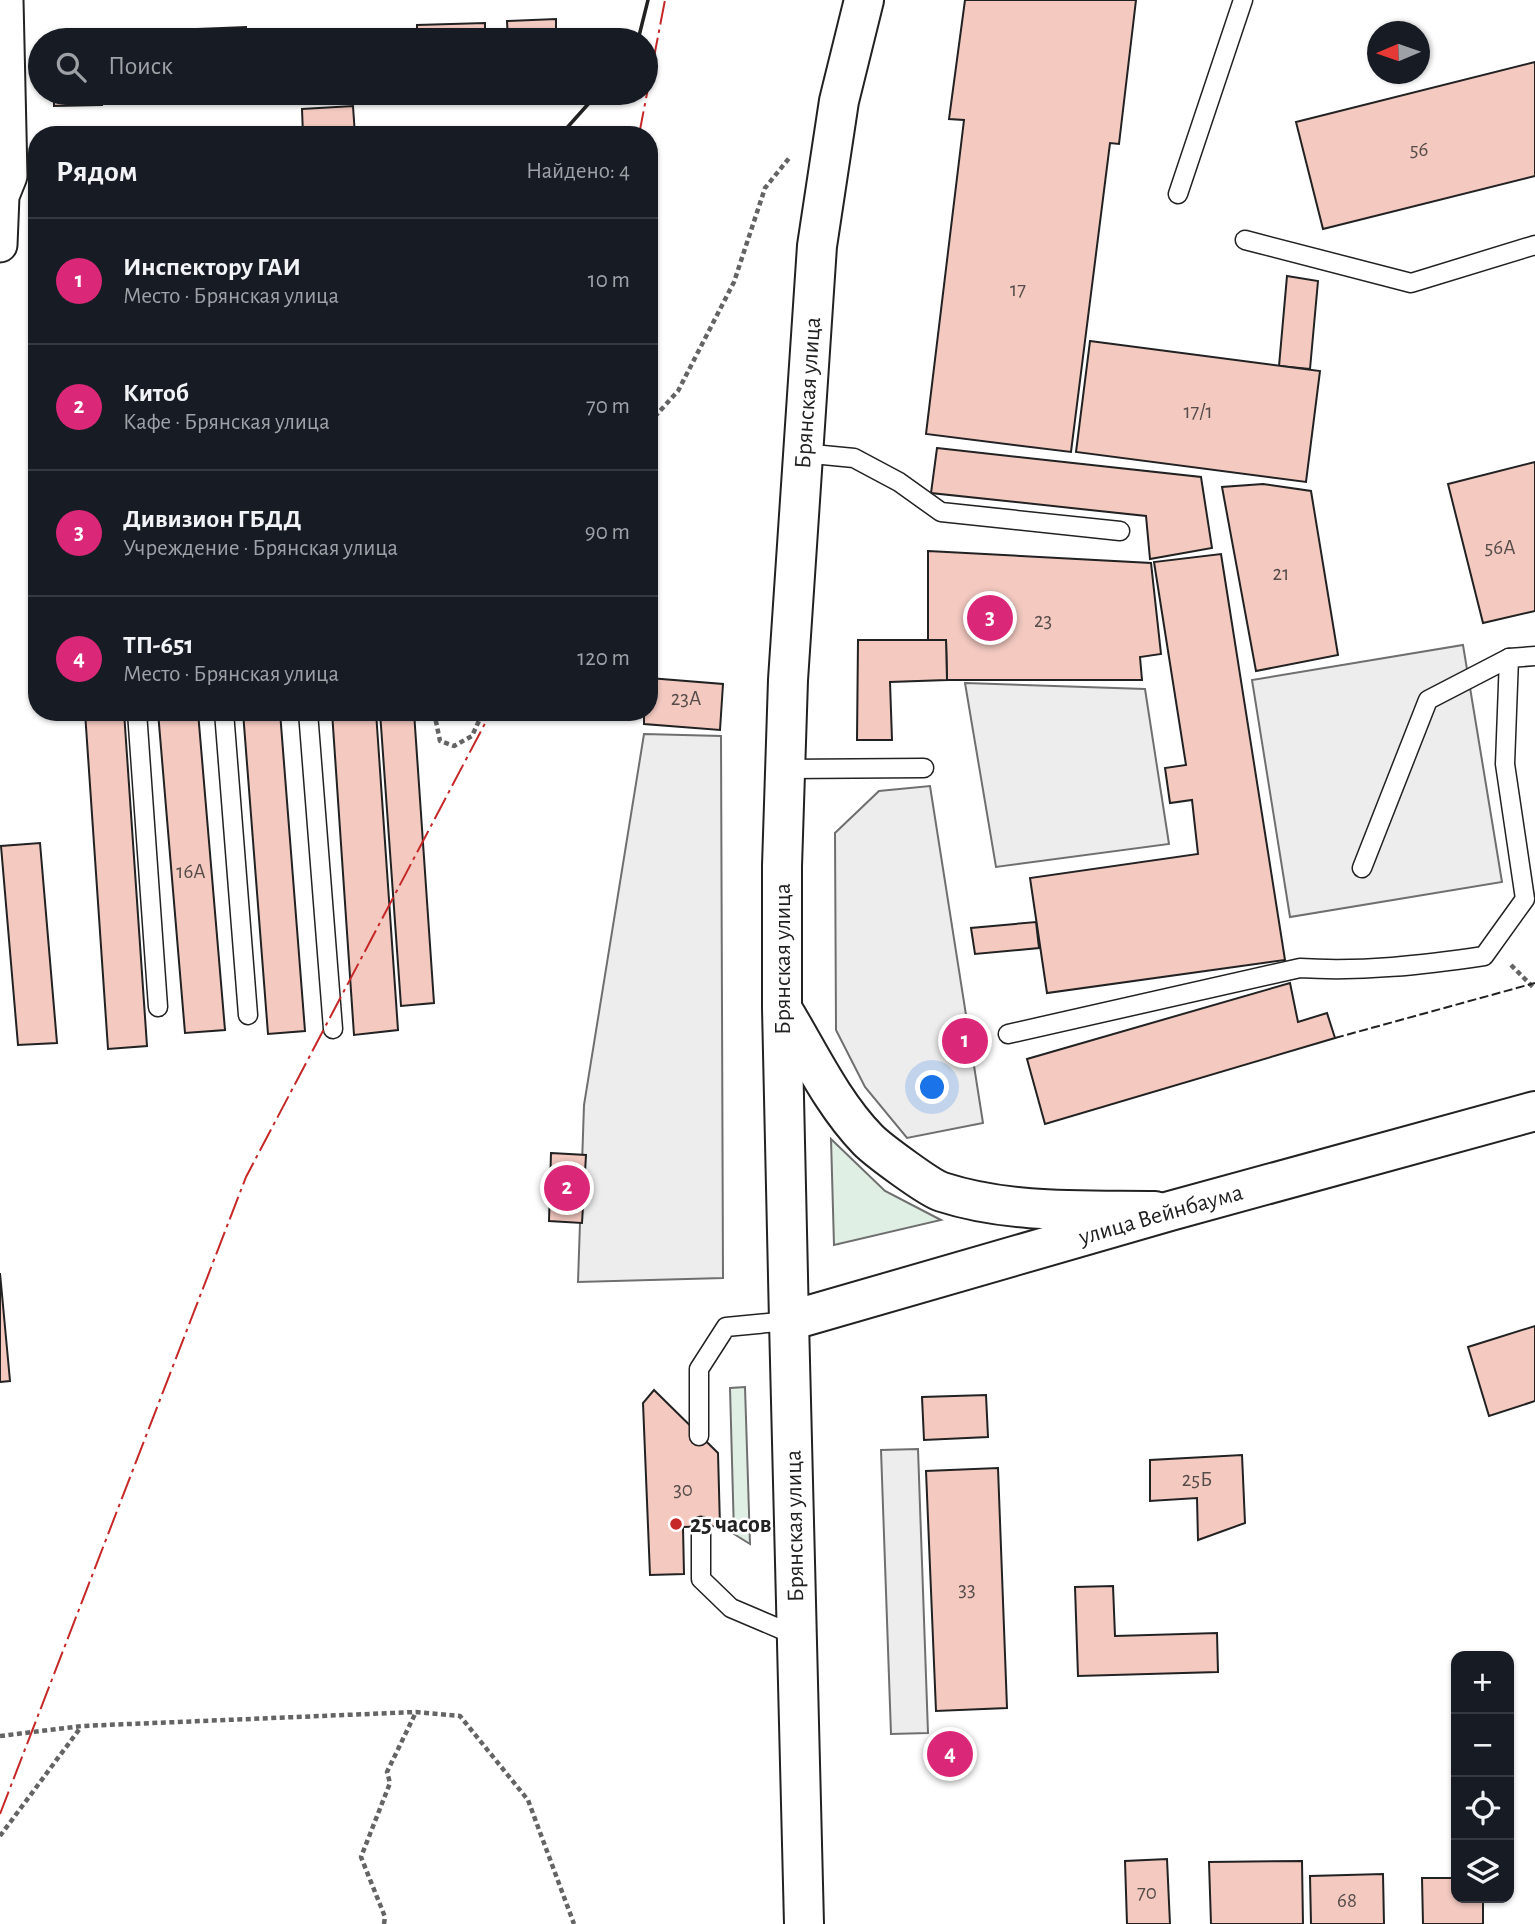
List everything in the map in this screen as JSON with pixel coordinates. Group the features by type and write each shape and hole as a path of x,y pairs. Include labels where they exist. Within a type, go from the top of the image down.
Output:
{"main road":[{"name":"Брянская улица","path":"804,1924 782,1008 785,769 802,453 817,246 839,101 864,0"},
{"path":"782,1008 837,1101 869,1141 939,1192 995,1204 1045,1209 1170,1211"},
{"name":"улица Вейнбаума","path":"789,1321 1170,1211 1535,1111"}],"street":[{"path":"0,245 2,196 16,176 6,0"}],"lane":[{"path":"1178,194 1243,0"},
{"path":"1245,240 1411,283 1535,245"},
{"path":"802,453 854,458 899,482 941,512 1120,531"},
{"path":"1362,868 1428,699 1509,658 1535,656"},
{"path":"1009,1034 1300,968 1335,970 1418,965 1484,956 1525,899 1505,764 1509,658"},
{"path":"138,721 158,1007"},
{"path":"225,721 248,1015"},
{"path":"309,721 333,1029"},
{"path":"785,769 924,768"},
{"path":"699,1436 699,1368 726,1327 789,1321"},
{"path":"701,1526 701,1578 731,1608 797,1636"}],"path":[{"path":"658,413 678,391 734,282 765,188 798,149"},
{"path":"436,721 440,741 454,746 472,736 479,721"},
{"path":"1507,961 1535,989"},
{"path":"384,1924 385,1917 361,1857 390,1783 387,1772 415,1712"},
{"path":"0,1736 82,1726 415,1712 460,1716 528,1800 574,1924"},
{"path":"0,1836 82,1726"}],"green space":[{"path":"831,1139 885,1191 941,1220 834,1245"},
{"path":"745,1387 750,1544 734,1534 730,1388"}],"shaded area":[{"path":"1463,645 1502,882 1290,917 1252,680"},
{"path":"965,683 1145,689 1169,844 996,867"},
{"path":"644,734 721,736 723,1278 578,1282 584,1105"},
{"path":"930,786 983,1123 907,1138 865,1087 836,1030 835,833 879,791"},
{"path":"918,1449 928,1733 891,1734 881,1450"}],"building":[{"path":"965,0 1136,0 1119,144 1110,143 1071,452 926,434 964,120 949,119"},
{"path":"556,19 556,28 507,28 507,21"},
{"path":"485,23 485,28 417,28 417,25"},
{"path":"1535,62 1535,176 1323,229 1296,122"},
{"path":"353,106 354,126 303,126 302,109"},
{"path":"1287,276 1318,281 1310,369 1279,366"},
{"path":"1090,341 1320,371 1306,482 1076,452"},
{"path":"937,448 1201,477 1212,548 1150,559 1146,516 931,493"},
{"path":"1535,462 1535,611 1483,623 1448,484"},
{"path":"1263,484 1311,491 1338,655 1256,671 1222,487"},
{"path":"928,551 1151,563 1161,654 1140,657 1142,680 947,680 946,640 928,640"},
{"path":"1221,554 1285,960 1047,993 1030,878 1198,854 1192,800 1170,803 1165,768 1186,765 1154,562"},
{"path":"858,640 946,640 947,680 890,682 892,740 857,740"},
{"path":"658,679 723,684 720,730 644,724 644,721 658,721"},
{"path":"86,721 125,721 147,1046 108,1049"},
{"path":"159,721 199,721 225,1030 185,1033"},
{"path":"244,721 281,721 305,1031 268,1034"},
{"path":"333,721 377,721 398,1030 354,1035"},
{"path":"381,721 415,721 434,1003 401,1006"},
{"path":"40,843 57,1043 18,1045 1,846"},
{"path":"1036,922 1039,948 975,954 971,928"},
{"path":"1290,983 1298,1022 1327,1013 1335,1038 1045,1124 1027,1059"},
{"path":"551,1153 586,1155 582,1223 549,1221"},
{"path":"0,1273 10,1381 0,1382"},
{"path":"1535,1326 1535,1401 1489,1416 1468,1347"},
{"path":"654,1390 718,1453 720,1526 683,1527 684,1574 650,1575 643,1403"},
{"path":"986,1395 988,1437 924,1440 922,1397"},
{"path":"1242,1455 1245,1523 1198,1540 1197,1498 1150,1501 1150,1460"},
{"path":"998,1468 1007,1708 936,1711 926,1471"},
{"path":"1113,1586 1115,1636 1217,1633 1218,1672 1078,1676 1075,1587"},
{"path":"938,1735 962,1735 962,1773 939,1773"},
{"path":"1167,1859 1170,1924 1127,1924 1125,1861"},
{"path":"1302,1861 1303,1924 1211,1924 1209,1862"},
{"path":"1383,1874 1384,1924 1311,1924 1310,1876"},
{"path":"1422,1878 1451,1878 1451,1903 1483,1903 1483,1924 1423,1924"}],"fence":[{"path":"1335,1038 1535,983"}],"wall":[{"path":"641,28 648,0"},
{"path":"569,126 587,105"}],"power":[{"path":"658,36 665,0"},
{"path":"641,126 645,105"},
{"path":"0,1814 246,1177 486,721"}],"place":[{"name":"Дивизион ГБДД","path":"990,618"},
{"name":"Инспектору ГАИ","path":"965,1041"},
{"name":"Китоб","path":"567,1188"},
{"name":"25 часов","path":"676,1524"},
{"name":"ТП-651","path":"950,1754"}]}
